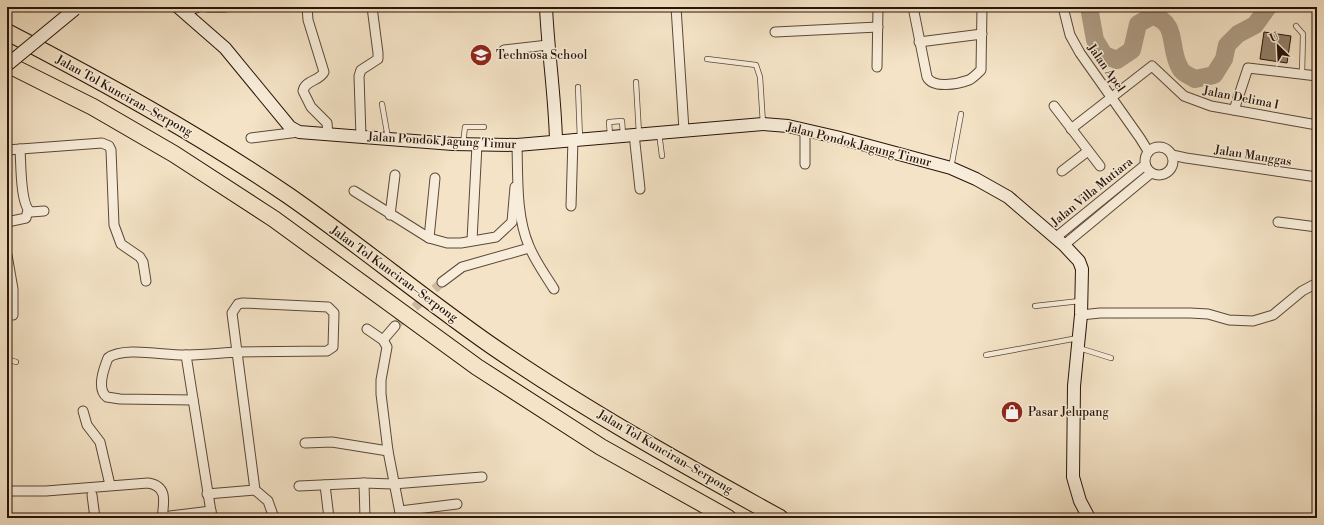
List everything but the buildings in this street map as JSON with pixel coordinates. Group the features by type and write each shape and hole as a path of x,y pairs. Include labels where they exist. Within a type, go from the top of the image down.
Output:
{"highway":[{"name":"Jalan Tol Kunciran–Serpong","path":"7,32 106,83 188,130 289,197 492,346 617,425 780,518"},
{"name":"Jalan Tol Kunciran–Serpong","path":"7,65 93,106 174,154 274,219 477,367 601,447 728,518"}],"street":[{"path":"182,9 198,7"},
{"path":"208,7 225,7"},
{"path":"307,7 308,20 324,72 323,75 306,84 303,91 311,107 327,123 328,135"},
{"path":"361,137 359,76 362,70 378,59 372,7"},
{"path":"546,7 548,45 555,103 556,141"},
{"path":"676,7 684,130"},
{"path":"877,67 878,7"},
{"path":"913,7 919,42 929,81 937,84 957,83 970,80 981,70 982,7"},
{"name":"Jalan Apel","path":"1063,7 1070,35 1080,53 1140,138 1151,149"},
{"path":"7,65 77,8"},
{"path":"182,9 225,48 290,127 299,132"},
{"path":"775,32 878,27"},
{"path":"919,42 982,34"},
{"path":"504,50 548,45"},
{"name":"Jalan Delima I","path":"1111,97 1152,66 1184,96 1195,101 1234,110 1317,125"},
{"path":"1234,110 1248,68 1317,76"},
{"path":"1071,129 1111,97"},
{"path":"1054,106 1100,166"},
{"name":"Jalan Pondok Jagung Timur","path":"250,138 299,132 477,145 517,145 763,124 805,129 951,168 976,178 1008,197 1060,241 1079,261 1082,269 1081,315 1074,386 1073,477 1080,501 1089,518"},
{"path":"805,129 805,164"},
{"path":"632,134 640,189"},
{"path":"571,206 577,139"},
{"path":"7,150 102,143 109,146 111,150 115,230 121,244 140,257 143,262 146,281"},
{"path":"472,240 477,145"},
{"path":"517,145 521,215 529,248 554,289"},
{"path":"1161,146 1167,149 1173,159 1167,173 1156,175 1151,173 1145,165 1144,158 1151,149 1161,146"},
{"path":"7,222 26,218 28,210 22,181 20,149"},
{"path":"1062,172 1088,151"},
{"name":"Jalan Manggas","path":"1173,159 1186,158 1317,177"},
{"name":"Jalan Villa Mutiara","path":"1060,241 1145,165"},
{"name":"Jalan Villa Mutiara","path":"1060,241 1151,173"},
{"path":"390,215 395,175"},
{"path":"429,238 435,178"},
{"path":"354,191 390,215 429,238 446,242 462,243 472,240 496,237 512,222 515,187"},
{"path":"28,210 31,212 44,211"},
{"path":"1278,222 1317,227"},
{"path":"442,282 462,267 529,248"},
{"path":"7,255 13,288 13,315"},
{"path":"1081,315 1100,313 1190,313 1208,314 1229,320 1253,321 1273,315 1302,291 1317,283"},
{"path":"193,400 120,399 107,397 102,390 104,371 108,358 114,353 186,355 237,352 327,351 333,347 334,313 328,307 238,304 232,313 237,352 255,490 268,501 274,518"},
{"path":"383,340 395,326"},
{"path":"366,329 383,340 387,350 380,385 393,484 400,514 457,504"},
{"path":"7,491 46,490 148,483 157,484 162,490 164,497 166,517 212,515 207,494 186,355"},
{"path":"83,411 87,425 100,442 110,485"},
{"path":"305,443 332,442 388,451"},
{"path":"299,486 364,483 393,484 482,477"},
{"path":"364,483 365,518"},
{"path":"325,485 329,518"},
{"path":"207,494 255,490"},
{"path":"92,495 96,518"}],"lane":[{"path":"1296,26 1303,34 1302,74"},
{"path":"707,59 756,65 760,77 763,124"},
{"path":"632,134 636,82"},
{"path":"577,139 578,87"},
{"path":"382,104 388,139"},
{"path":"951,168 960,114"},
{"path":"463,144 465,127 484,127"},
{"path":"659,132 662,156"},
{"path":"1036,306 1082,300"},
{"path":"986,355 1078,343 1111,358"},
{"path":"7,359 16,362"}],"waterway":[{"path":"1089,7 1095,40 1104,55 1117,60 1132,50 1138,24 1152,16 1160,19 1166,24 1170,30 1176,60 1181,70 1195,79 1214,75 1224,59 1227,45 1238,34 1255,25 1268,7"}],"tunnel":[{"path":"395,326 442,282"}],"place":[{"name":"Technosa School","path":"481,55"},
{"name":"Pasar Jelupang","path":"1012,412"}]}
